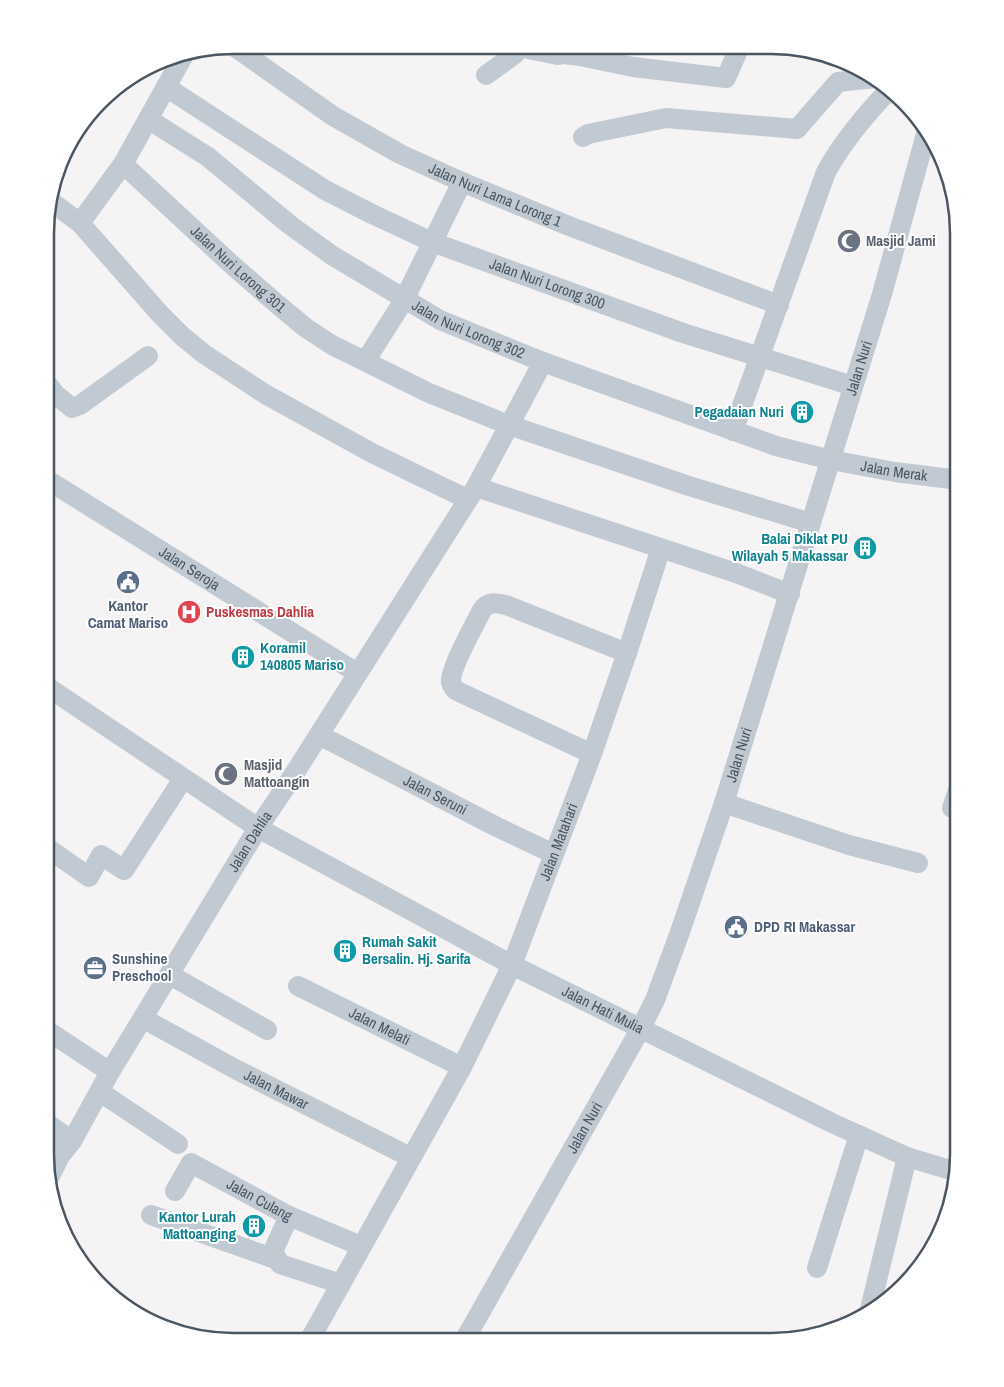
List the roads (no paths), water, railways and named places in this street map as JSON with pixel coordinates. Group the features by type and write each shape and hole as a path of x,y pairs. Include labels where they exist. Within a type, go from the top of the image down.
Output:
{"street":[{"name":"Jalan Nuri Lama Lorong 1","path":"245,54 333,116 400,154 462,182 624,248 779,305"},
{"path":"486,75 515,54"},
{"path":"550,54 580,56 633,67 726,78 736,54"},
{"path":"80,223 123,164 180,62"},
{"path":"583,137 588,134 666,118 797,129 838,82 863,79"},
{"name":"Jalan Nuri Lorong 300","path":"166,87 324,190 432,242 683,333 853,386"},
{"path":"733,431 826,172 837,151 862,118 885,95"},
{"name":"Jalan Nuri Lorong 302","path":"148,119 208,158 318,246 404,300 440,320 543,362 733,431 784,449 831,460"},
{"name":"Jalan Nuri","path":"469,1333 655,1000 724,803 790,594 882,294 924,140"},
{"name":"Jalan Nuri Lorong 301","path":"123,164 231,264 299,322 332,345 366,360 429,393 509,425 689,486 811,523"},
{"path":"366,360 404,300 462,182"},
{"path":"56,205 80,223 160,314 204,354 273,399 372,453 472,493 661,548 790,594"},
{"path":"54,396 72,408 80,405 148,356"},
{"name":"Jalan Dahlia","path":"54,1164 59,1148 100,1092 110,1072 144,1019 258,828 472,493 543,362"},
{"name":"Jalan Merak","path":"831,460 895,472 950,479"},
{"name":"Jalan Seroja","path":"54,484 357,672"},
{"name":"Jalan Matahari","path":"313,1333 462,1067 512,965 592,754 628,653 661,548"},
{"path":"592,754 457,692 451,683 454,670 482,610 485,606 493,603 506,604 628,653"},
{"name":"Jalan Hati Mulia","path":"54,691 258,828 512,965 859,1136 907,1157 950,1170"},
{"name":"Jalan Seruni","path":"319,735 488,823 554,854"},
{"path":"54,853 89,877 101,855 124,870 183,779"},
{"path":"724,803 849,845 918,863"},
{"path":"170,976 267,1030"},
{"name":"Jalan Melati","path":"298,986 462,1067"},
{"name":"Jalan Mawar","path":"144,1019 237,1070 410,1158"},
{"path":"54,1035 110,1072"},
{"path":"100,1092 178,1144"},
{"path":"817,1268 859,1136"},
{"path":"872,1303 907,1157"},
{"name":"Jalan Culang","path":"175,1191 191,1162 289,1216 361,1246"},
{"path":"151,1215 278,1260"},
{"path":"289,1216 274,1249 280,1264 341,1284"}],"place":[{"name":"Masjid Jami","path":"849,241"},
{"name":"Pegadaian Nuri","path":"802,412"},
{"name":"Balai Diklat PU Wilayah 5 Makassar","path":"865,548"},
{"name":"Kantor Camat Mariso","path":"128,582"},
{"name":"Puskesmas Dahlia","path":"189,612"},
{"name":"Koramil 140805 Mariso","path":"243,657"},
{"name":"Masjid Mattoangin","path":"226,774"},
{"name":"DPD RI Makassar","path":"736,927"},
{"name":"Rumah Sakit Bersalin. Hj. Sarifa","path":"345,951"},
{"name":"Sunshine Preschool","path":"95,968"},
{"name":"Kantor Lurah Mattoanging","path":"254,1226"}]}
